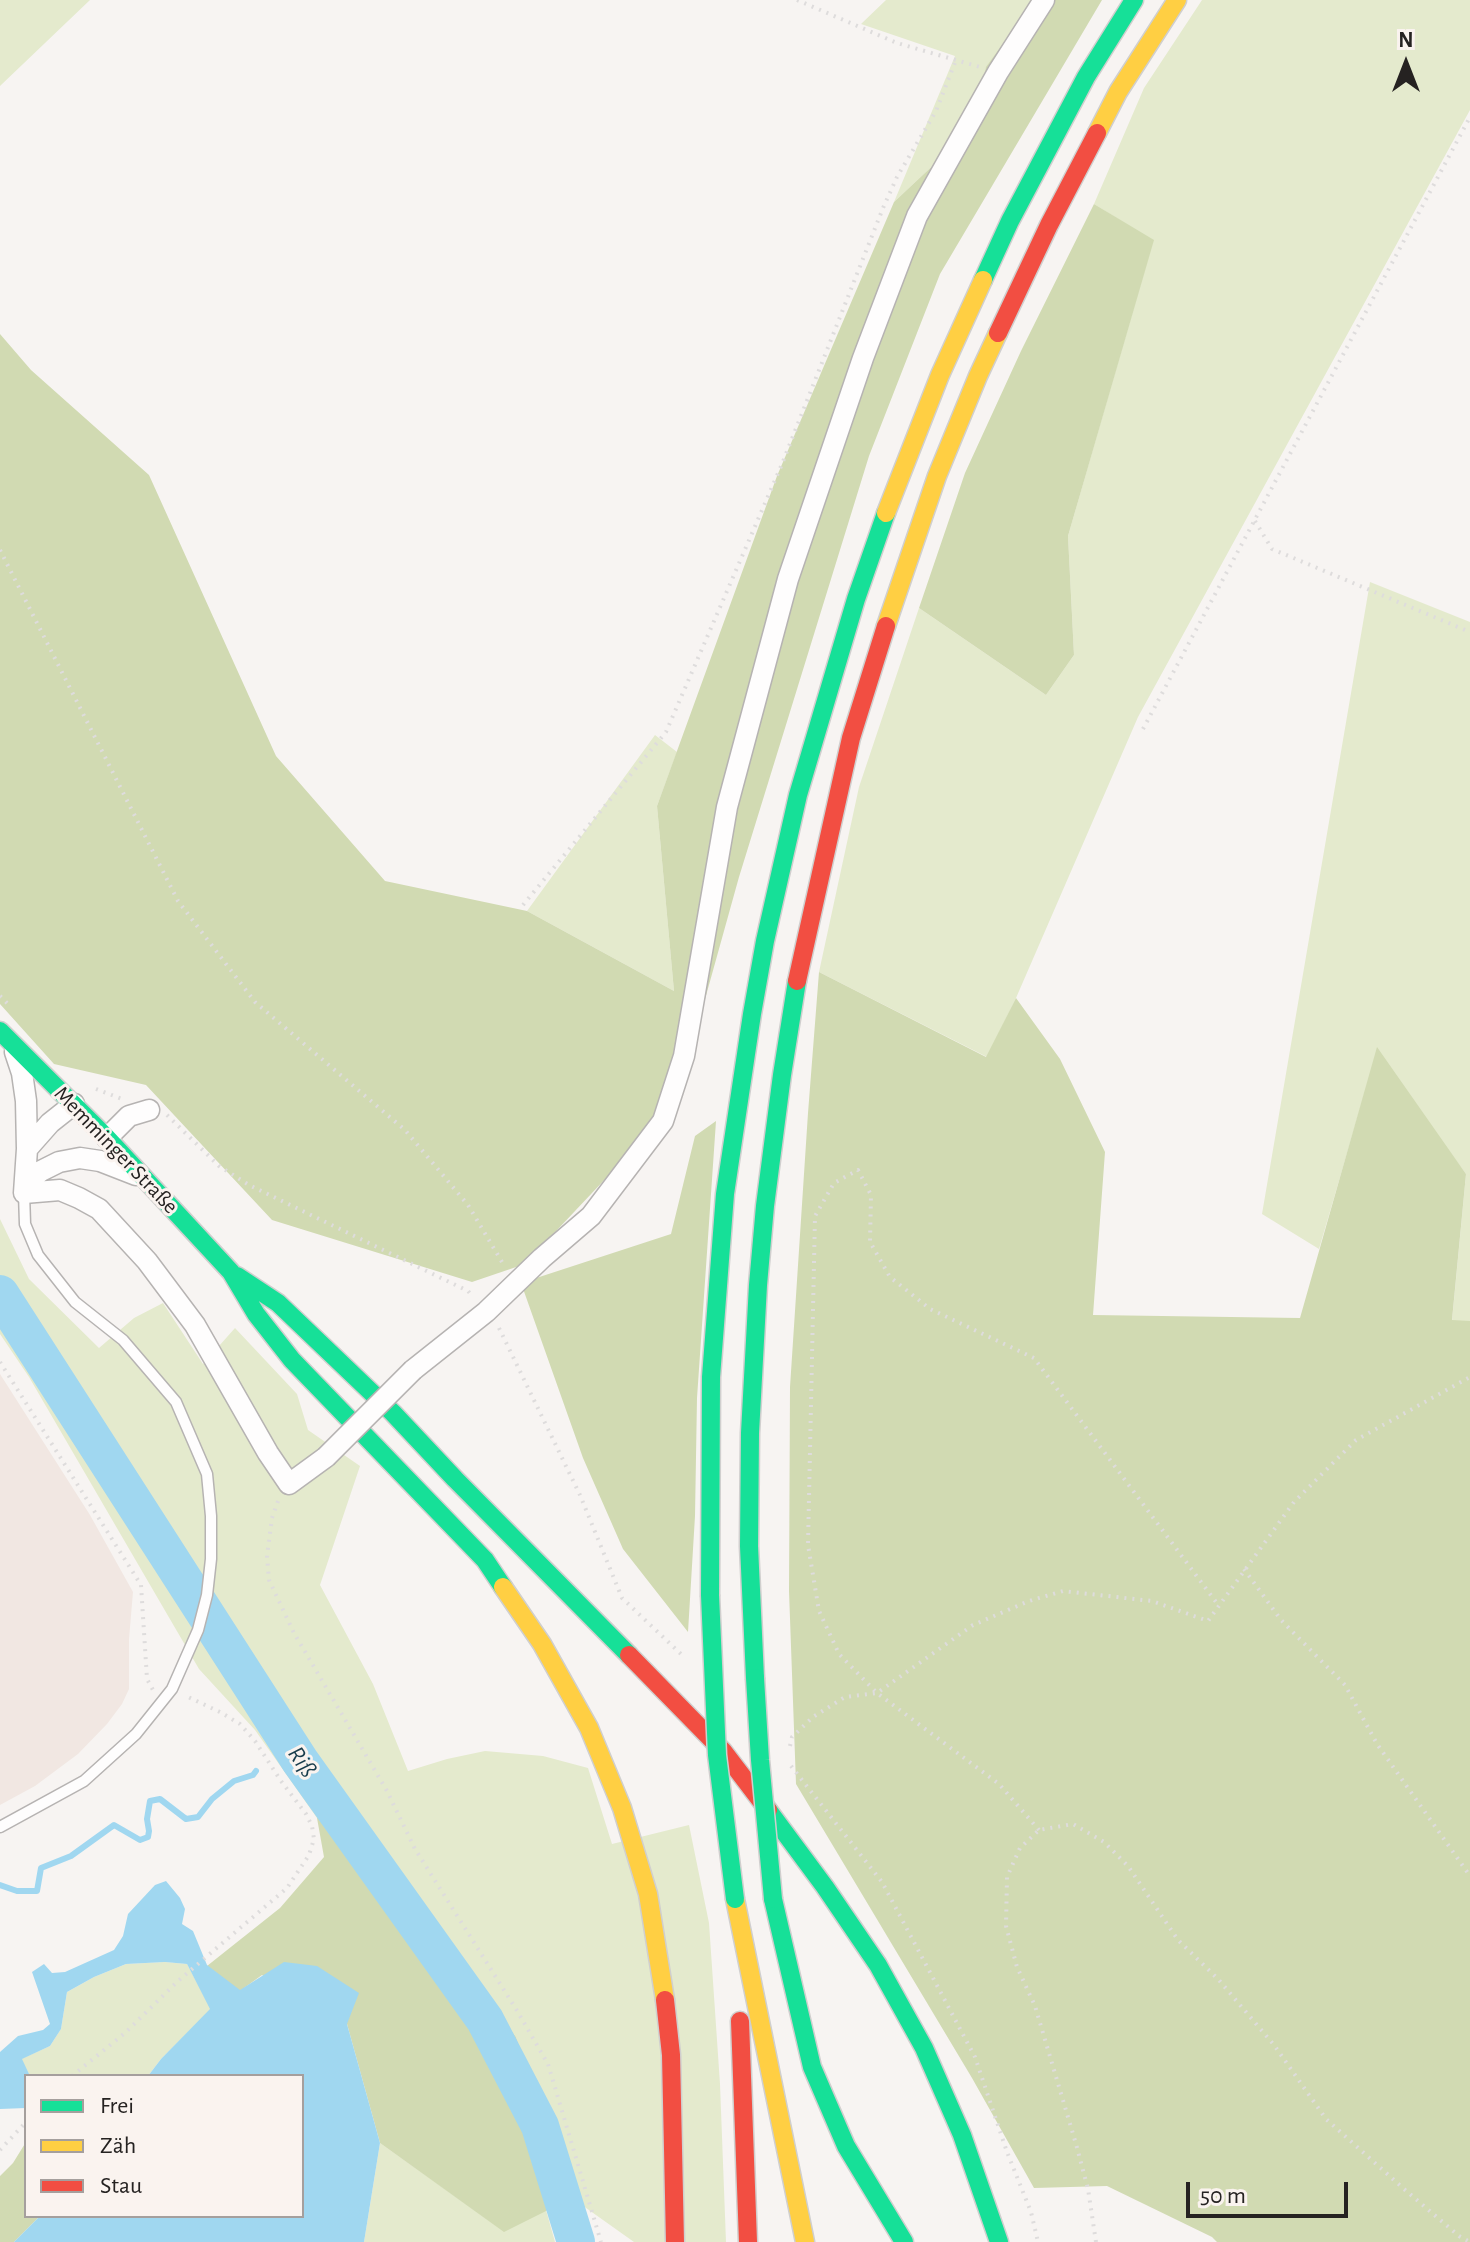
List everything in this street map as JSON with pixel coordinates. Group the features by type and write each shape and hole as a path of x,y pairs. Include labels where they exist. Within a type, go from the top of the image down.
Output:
{"main road":[{"path":"805,2242 735,1899 717,1755 710,1595 711,1377 725,1194 738,1099 754,999 798,795 865,571 934,388 1010,221 1086,77 1134,0"},
{"path":"795,2072 773,1899 760,1760 749,1546 756,1301 779,1090 802,953 851,738 937,476 978,376 1049,225 1118,92 1177,0"},
{"name":"Memminger Straße","path":"6,1038 107,1138 231,1272"},
{"path":"231,1272 256,1314 292,1360 485,1560 542,1644 589,1728 622,1808 643,1879 662,1977 671,2055 675,2242"},
{"path":"231,1272 278,1303 393,1413 723,1751 825,1887 878,1965 924,2048 962,2135 999,2242"},
{"path":"735,1899 748,2242"},
{"path":"773,1899 812,2067 846,2146 904,2242"},
{"path":"804,2150 815,2242"}],"street":[{"path":"25,1188 60,1190 99,1209 147,1261 195,1325 289,1484 326,1457 413,1370 486,1312 514,1283 591,1216 663,1121 684,1056 727,807 788,579 863,358 917,216 998,72 1044,0"},
{"path":"6,1038 22,1073 26,1101 25,1188"},
{"path":"27,1149 50,1123 74,1104"},
{"path":"107,1138 129,1116 149,1110"},
{"path":"25,1188 41,1171 59,1162 80,1158 100,1161 144,1178"}],"lane":[{"path":"0,1827 84,1781 136,1734 161,1703 172,1689 198,1630 207,1595 211,1559 207,1474 176,1402 123,1340 75,1302 38,1255 25,1224 25,1188"}],"path":[{"path":"797,0 897,43 998,72"},
{"path":"523,905 666,732 782,464 883,208 897,177 936,111 956,60"},
{"path":"1143,729 1470,117"},
{"path":"1255,521 1272,549 1470,632"},
{"path":"0,550 178,901 255,1002 405,1130 468,1205 514,1283"},
{"path":"149,1110 165,1113 219,1166 249,1185 468,1291 503,1333 580,1495 622,1598 690,1662"},
{"path":"1039,1830 999,1784 877,1693 839,1654 819,1611 808,1545 815,1216 834,1183 858,1170 871,1195 870,1242 890,1277 930,1309 1034,1358 1219,1606"},
{"path":"0,1362 141,1585 147,1679 161,1703"},
{"path":"789,1748 792,1737 813,1717 845,1697 877,1693 973,1625 1029,1601 1063,1591 1152,1601 1208,1621 1294,1502 1356,1440 1470,1377"},
{"path":"289,1484 281,1493 272,1518 267,1556 269,1580 294,1633 387,1791 415,1849 548,2064 601,2242"},
{"path":"1244,1569 1281,1620 1345,1685 1377,1744 1470,1876"},
{"path":"74,2074 125,2033 178,1981 287,1888 309,1855 314,1839 306,1814 240,1724 172,1689"},
{"path":"786,1760 882,1882 975,2057 1031,2212 1038,2242"},
{"path":"1096,2242 1088,2189 1076,2144 1035,2006 1017,1967 1006,1926 1007,1877 1020,1848 1039,1830 1073,1824 1092,1833 1117,1853 1151,1897 1178,1940 1218,1979 1274,2045 1326,2119 1459,2236 1470,2242"},
{"path":"0,2150 24,2124"}],"shaded area":[{"path":"0,1374 90,1515 133,1592 129,1689 122,1704 78,1754 35,1786 0,1805"}],"green space":[{"path":"0,0 90,0 0,86"},
{"path":"886,0 1035,0 976,125 894,202 955,56 861,24"},
{"path":"1035,0 1102,0 940,274 869,456 683,1069 642,1140 525,1264 472,1282 272,1220 146,1085 54,1064 0,1004 0,334 31,370 149,475 276,756 385,881 527,911 674,991 657,806 777,476 894,202 976,125 986,67"},
{"path":"1202,0 1470,0 1470,110 1138,717 1016,998 987,1057 819,972 859,787 919,608 1046,695 1074,655 1068,536 1153,241 1094,204 1144,88"},
{"path":"1094,204 1154,240 1068,536 1074,655 1046,695 919,608 965,473"},
{"path":"1370,582 1470,622 1470,1321 1452,1321 1466,1174 1376,1054 1319,1249 1262,1214"},
{"path":"655,735 677,752 657,806 674,991 527,911"},
{"path":"819,972 986,1057 1016,998 1060,1059 1105,1152 1093,1315 1300,1318 1377,1047 1466,1174 1452,1320 1470,1321 1470,2242 1217,2242 1107,2186 1034,2188 972,2078 796,1784 789,1591 790,1387"},
{"path":"716,1121 697,1398 695,1516 688,1632 623,1549 583,1458 521,1283 671,1234 695,1136"},
{"path":"0,1219 29,1279 99,1348 134,1318 163,1303 203,1364 235,1328 297,1394 308,1430 360,1466 320,1585 373,1684 408,1771 485,1751 543,1756 588,1768 612,1844 689,1825 709,1923 720,2084 726,2242 634,2242 572,2198 516,2037 343,1805 317,1818 255,1730 199,1669 29,1377 0,1334"},
{"path":"343,1805 516,2037 572,2198 504,2232 380,2143 347,2024 262,1975 240,1991 207,1966 280,1908 324,1857 317,1818"},
{"path":"126,1964 187,1964 211,2009 150,2074 29,2074 21,2059 50,2046 61,2029 67,1992"},
{"path":"380,2143 504,2231 546,2210 555,2242 364,2242"},
{"path":"24,2145 24,2218 38,2218 14,2242 0,2242 0,2176"}],"water":[{"path":"166,1881 180,1898 185,1909 182,1924 193,1931 207,1965 240,1990 284,1962 317,1966 359,1993 347,2024 380,2143 364,2242 14,2242 38,2218 304,2218 304,2074 150,2074 210,2009 187,1964 126,1964 67,1992 61,2029 50,2046 22,2059 29,2074 24,2074 24,2108 0,2109 0,2052 18,2036 43,2030 50,2024 32,1972 44,1964 52,1973 65,1972 114,1950 123,1936 128,1914 155,1885"}],"waterway":[{"name":"Riß","path":"0,1294 300,1761 485,2020 540,2126 576,2242"},
{"path":"0,1885 17,1891 37,1891 41,1868 71,1856 114,1825 140,1840 148,1837 150,1801 160,1799 186,1819 198,1817 212,1799 234,1781 253,1775 256,1771"}],"traffic: fast":[{"path":"983,280 1010,221 1086,77 1134,0"},
{"path":"710,1595 711,1377 725,1194 752,1014 798,795 856,599 886,513"},
{"path":"755,1678 749,1546 750,1433 758,1285 765,1206 797,981"},
{"path":"0,1031 107,1138 231,1272 256,1314 292,1360 485,1560 503,1587"},
{"path":"237,1276 278,1303 393,1413 629,1655"},
{"path":"710,1595 717,1755 735,1899"},
{"path":"755,1678 773,1899"},
{"path":"768,1810 878,1965 924,2048 962,2135 999,2242"},
{"path":"773,1899 812,2067 846,2146 904,2242"}],"traffic: slow":[{"path":"1097,133 1118,92 1177,0"},
{"path":"886,513 940,375 983,280"},
{"path":"886,626 937,476 998,333"},
{"path":"503,1587 542,1644 589,1728 622,1808 648,1894 665,2000"},
{"path":"735,1899 805,2242"}],"traffic: jam":[{"path":"998,333 1097,133"},
{"path":"797,981 851,738 886,626"},
{"path":"629,1655 723,1751 768,1810"},
{"path":"665,2000 671,2055 675,2242"},
{"path":"740,2021 748,2242"}]}
